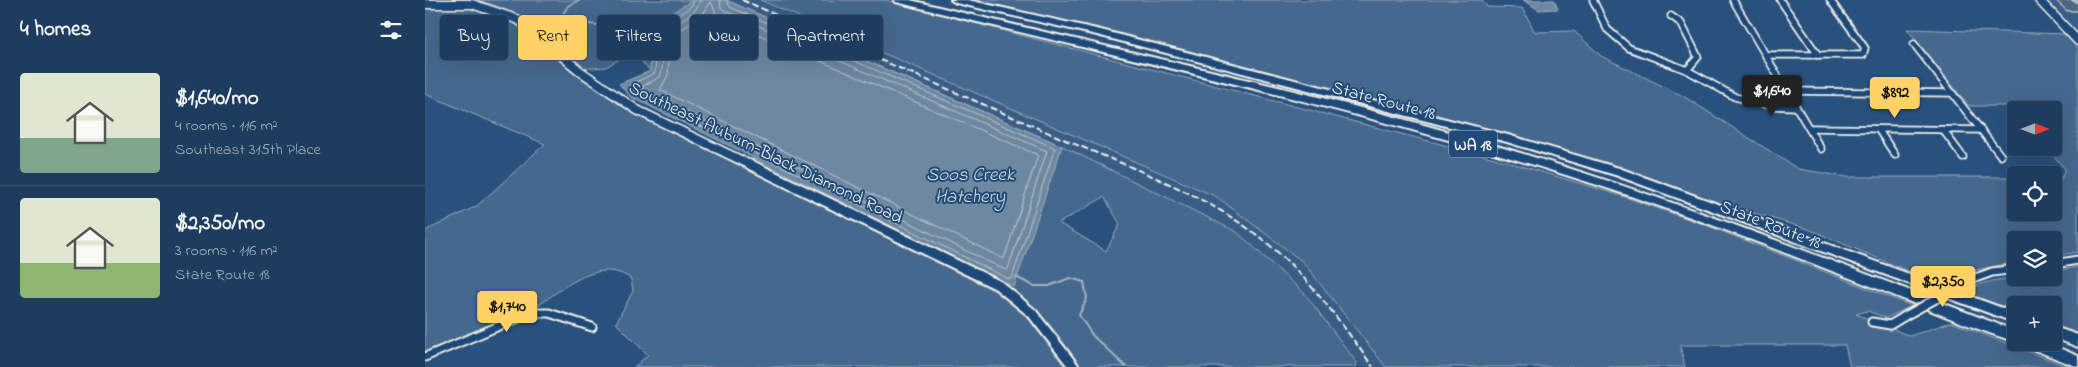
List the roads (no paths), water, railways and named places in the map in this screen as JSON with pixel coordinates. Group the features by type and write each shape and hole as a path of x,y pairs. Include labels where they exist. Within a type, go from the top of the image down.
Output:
{"highway":[{"name":"State Route 18","path":"899,0 1233,80 1408,125 1576,174 1741,231 2007,334"},
{"name":"State Route 18","path":"956,0 1098,32 1417,114 1610,170 2007,315"},
{"path":"2062,335 2078,341"},
{"path":"2051,351 2078,362"}],"main road":[{"path":"2039,0 2078,41"},
{"name":"Southeast Auburn-Black Diamond Road","path":"425,4 472,4 489,8 519,20 580,71 637,110 998,285 1032,313 1074,367"}],"street":[{"path":"1593,0 1607,29 1623,44 1655,60 1687,70 1725,92 1750,102 1796,108"},
{"path":"1733,0 1821,149"},
{"path":"1781,0 1818,55"},
{"path":"1766,55 1863,55 1865,48 1830,0"},
{"path":"1671,16 1681,23 1698,57 1695,63 1687,70"},
{"path":"1914,44 2001,156"},
{"path":"1787,91 1952,93"},
{"path":"1809,128 1981,130"},
{"path":"1878,129 1895,155"},
{"path":"1943,130 1963,157"},
{"path":"2062,263 2078,260"},
{"path":"1872,322 1890,326 1970,280 1992,272 2007,270"},
{"path":"425,357 530,313 549,312 592,327"}],"water":[{"name":"Soos Creek Hatchery","path":"692,0 726,0 768,18 768,60 864,60 1062,146 1014,287 631,97 619,84 650,71 650,60 680,60 680,15 669,15"},
{"path":"1523,0 1554,0 1558,9 1539,10"}],"waterway":[{"path":"580,0 568,6 563,14 579,21 602,25 632,17 658,17 661,25 652,38 648,53 651,63"},
{"path":"1016,277 1034,286 1049,286 1070,278 1084,282 1087,298 1079,315 1093,336 1126,367"}],"railway":[{"path":"742,0 1155,177 1204,201 1250,230 1286,260 1332,311 1373,367"}]}
